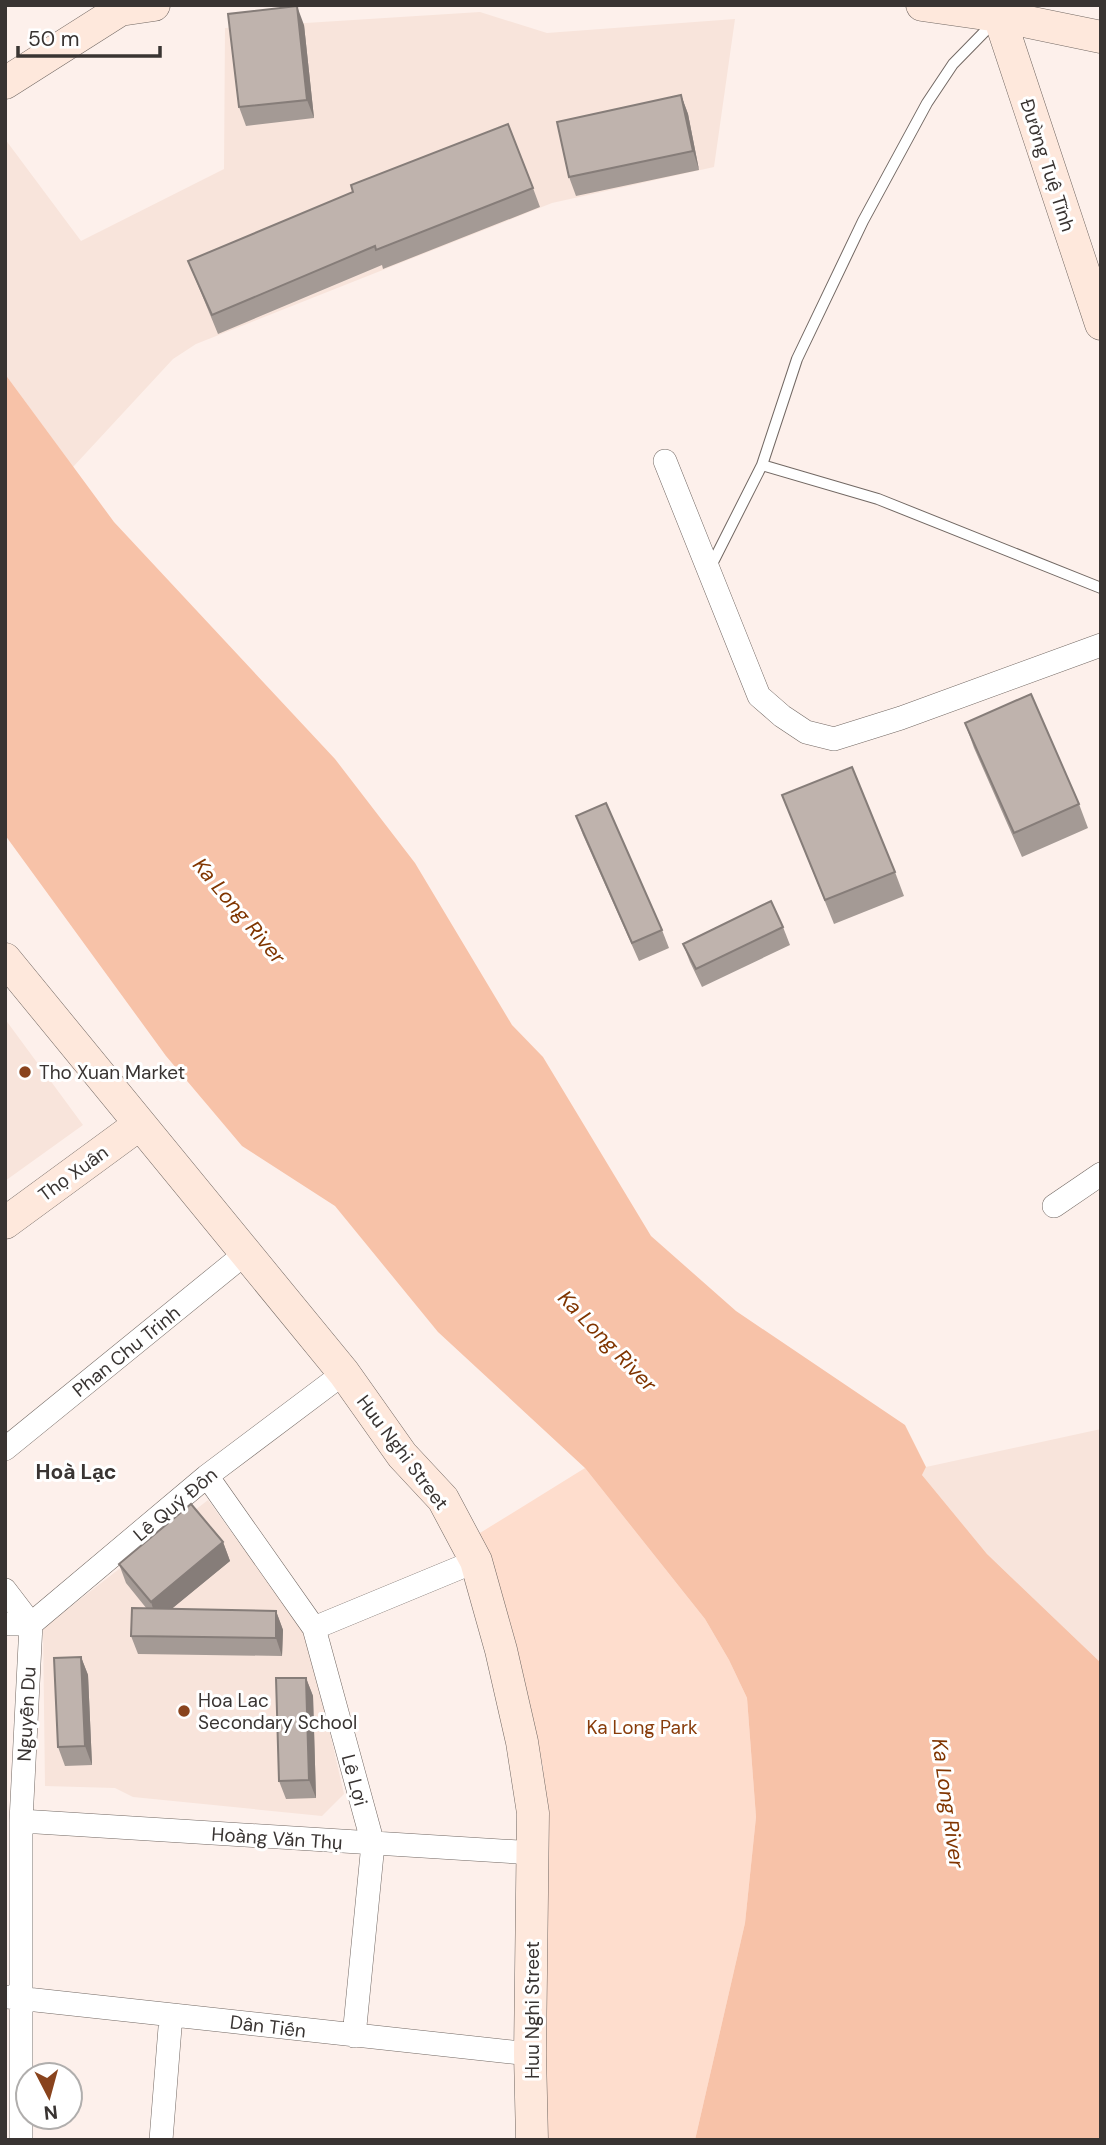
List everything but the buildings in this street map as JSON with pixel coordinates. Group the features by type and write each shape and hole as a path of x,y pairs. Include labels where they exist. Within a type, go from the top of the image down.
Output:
{"street":[{"path":"5,83 120,10 154,5"},
{"path":"922,5 999,11 1101,37"},
{"name":"Đường Tuệ Tĩnh","path":"999,11 1093,275 1101,324"},
{"path":"665,461 759,696 806,732 834,738 901,718 1101,645"},
{"name":"Huu Nghi Street","path":"5,959 344,1373 402,1455 443,1499 476,1560 501,1650 522,1742 533,1812 530,2054 533,2140"},
{"name":"Thọ Xuân","path":"5,1223 140,1124"},
{"path":"1054,1206 1101,1174"},
{"name":"Phan Chu Trinh","path":"5,1449 246,1253"},
{"name":"Lê Quý Đôn","path":"31,1624 207,1476 344,1373"},
{"name":"Lê Lợi","path":"207,1476 314,1628 373,1844 354,2036"},
{"path":"314,1628 476,1560"},
{"path":"5,1590 31,1624"},
{"path":"5,1624 31,1624"},
{"name":"Nguyễn Du","path":"21,2140 13,1997 31,1624"},
{"name":"Hoàng Văn Thụ","path":"21,1821 534,1853"},
{"name":"Dân Tiến","path":"13,1997 530,2054"},
{"path":"161,2140 171,2015"}],"lane":[{"path":"709,571 762,465 797,359 863,221 933,93 953,64 999,11"},
{"path":"762,465 878,499 1101,588"}],"shaded area":[{"path":"480,12 547,33 735,19 714,167 552,203 196,344 173,359 73,467 5,374 5,139 81,241 224,169 225,28"},
{"name":"Tho Xuan Market","path":"5,1019 83,1125 5,1181"},
{"path":"1101,1429 1101,1663 987,1554 922,1475 926,1467"},
{"name":"Hoa Lac Secondary School","path":"208,1500 308,1637 344,1794 322,1816 133,1797 115,1788 45,1786 43,1628"}],"green space":[{"name":"Ka Long Park","path":"585,1468 705,1619 747,1698 756,1817 745,1923 695,2140 526,2140 544,1828 543,1766 467,1541"}],"water":[{"name":"Ka Long River","path":"5,374 114,522 335,759 415,863 512,1025 543,1057 651,1236 736,1311 905,1425 926,1467 922,1475 987,1554 1101,1663 1101,2140 695,2140 745,1923 756,1817 747,1698 705,1619 585,1468 438,1332 335,1206 242,1146 166,1056 5,835"}],"place":[{"name":"Tho Xuan Market","path":"25,1072"},
{"name":"Hoa Lac Secondary School","path":"184,1711"}],"district":[{"name":"Hoà Lạc","path":"76,1472"}]}
